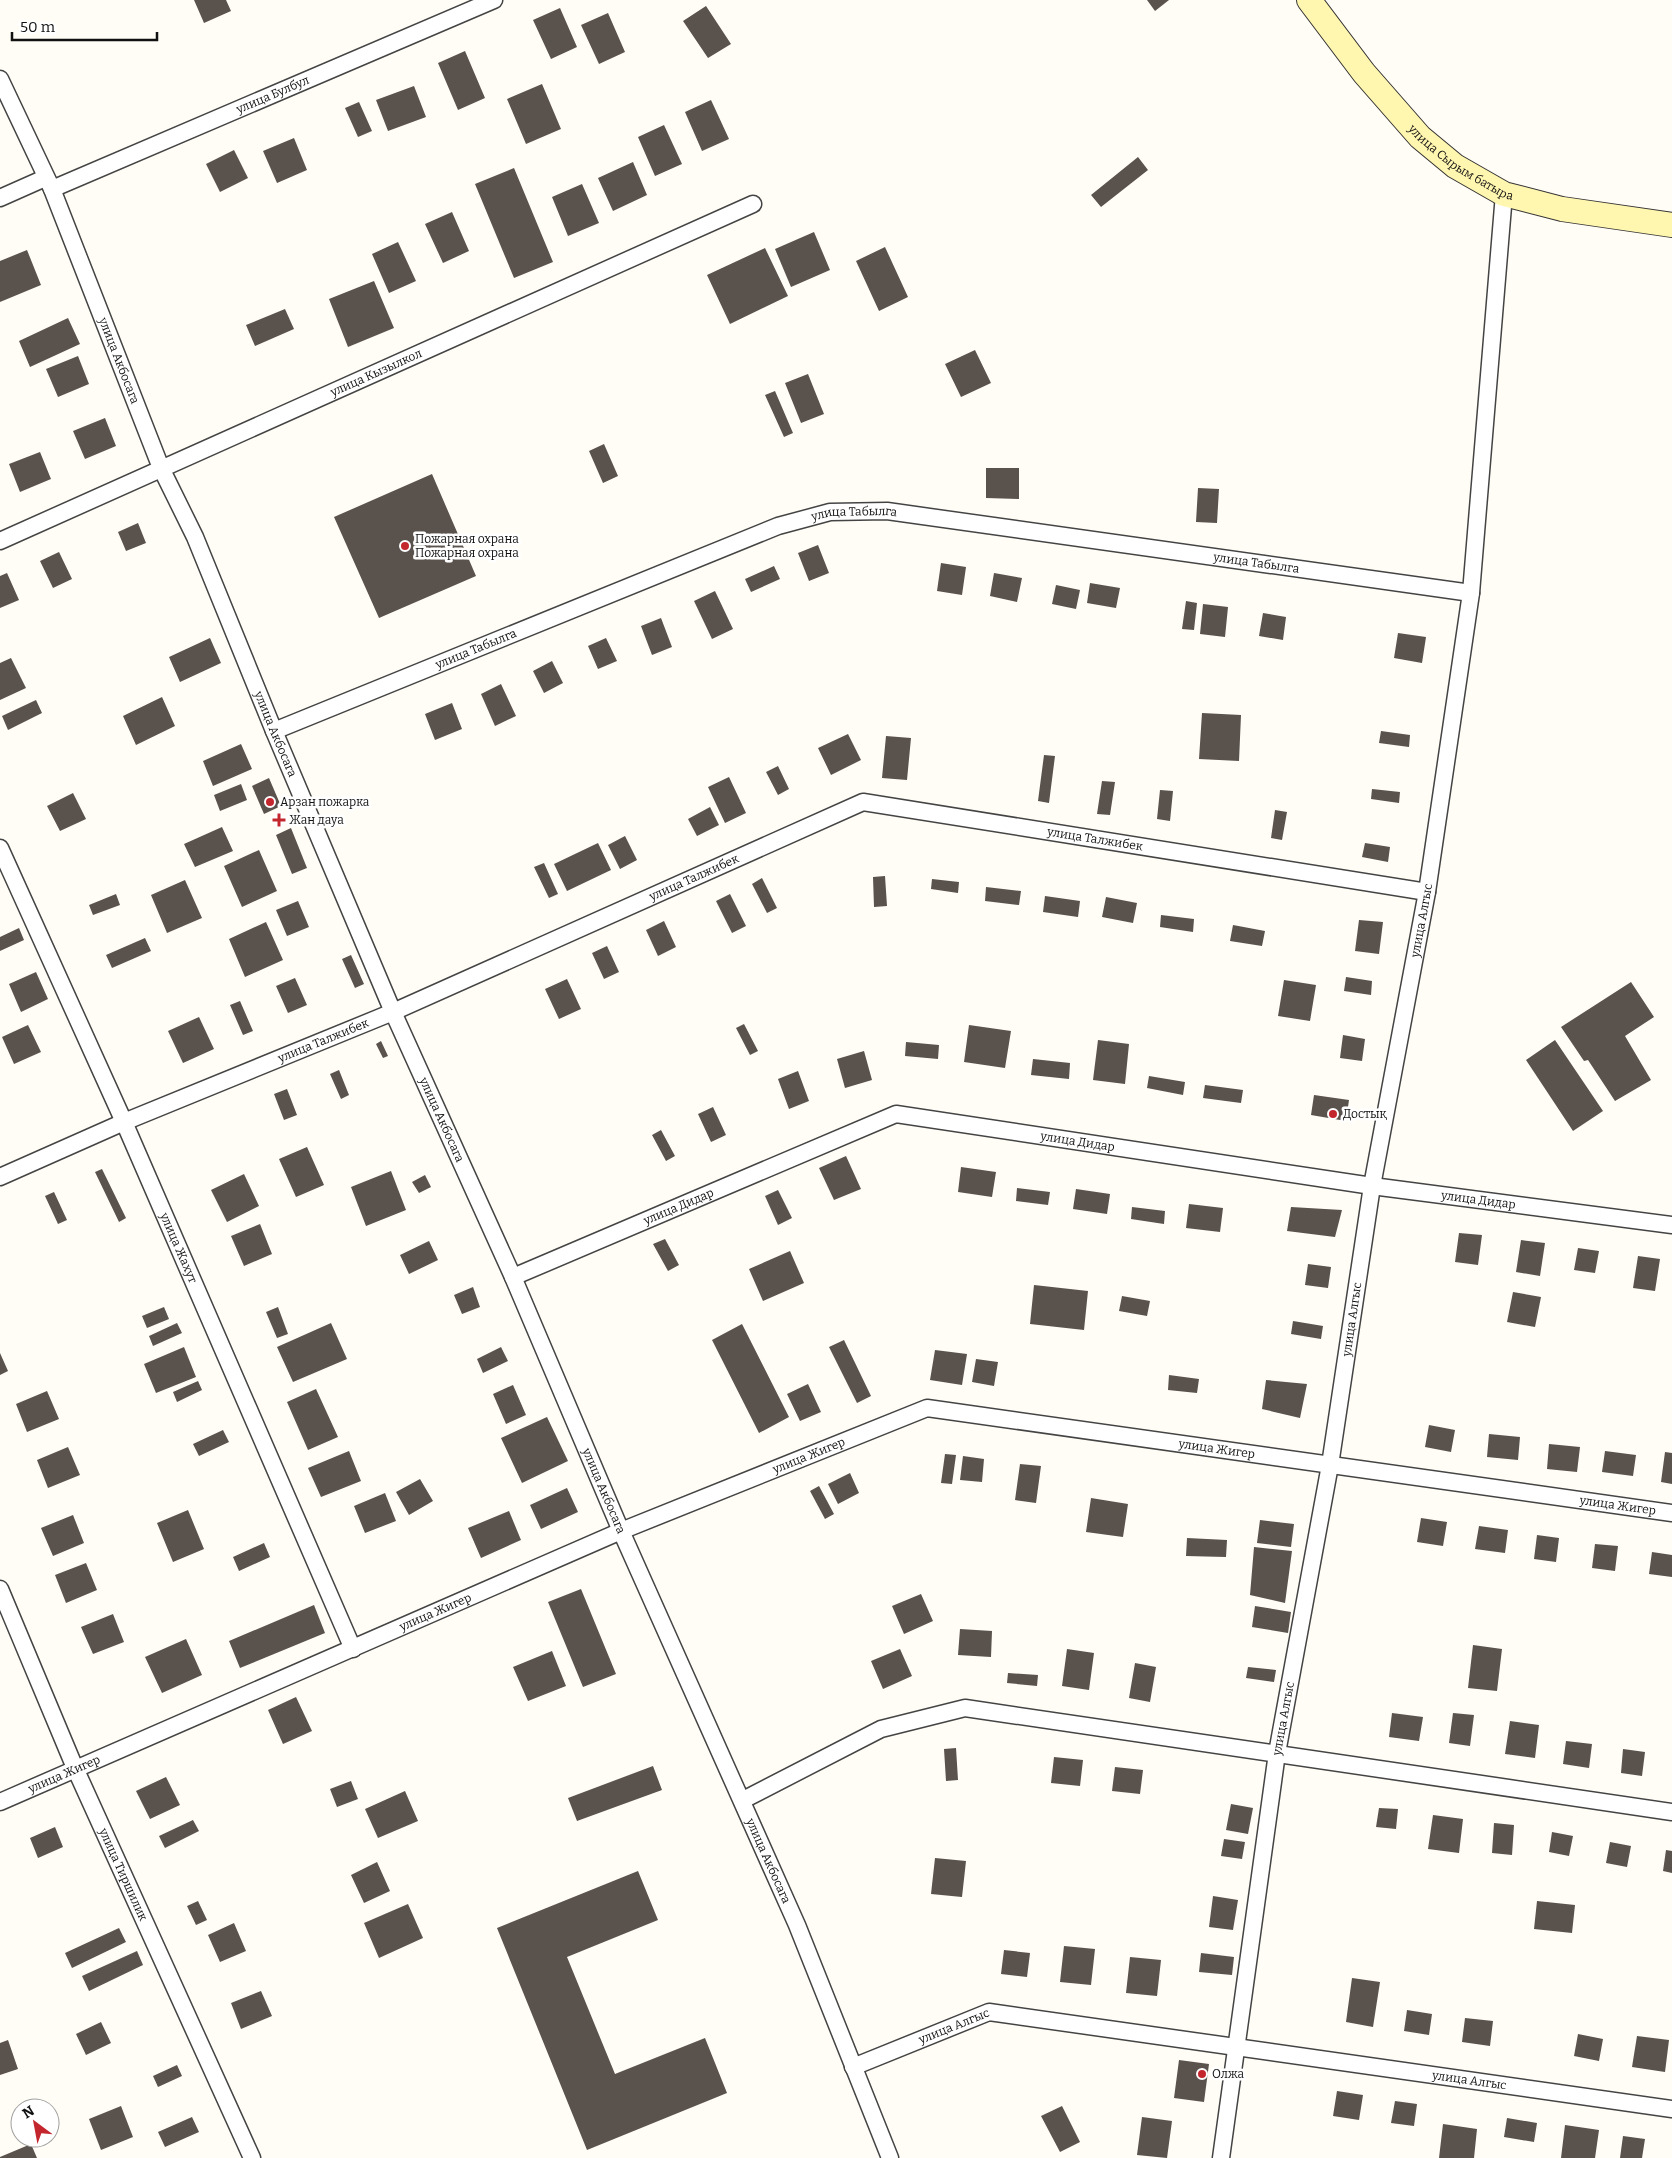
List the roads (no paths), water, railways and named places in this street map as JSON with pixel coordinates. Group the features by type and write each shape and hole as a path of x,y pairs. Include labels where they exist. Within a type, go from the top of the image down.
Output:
{"street":[{"name":"улица Булбул","path":"0,198 48,183 494,0"},
{"name":"улица Сырым батыра","path":"1309,0 1364,73 1420,137 1455,166 1504,194 1562,209 1672,225"},
{"name":"улица Акбосага","path":"0,79 48,183 160,468 195,537 274,731 393,1012 513,1277 622,1531 797,1925 890,2158"},
{"name":"улица Алгыс","path":"1221,2158 1277,1754 1330,1465 1372,1186 1427,892 1471,593 1504,194"},
{"name":"улица Кызылкол","path":"0,541 752,204"},
{"name":"улица Табылга","path":"274,731 778,526 830,512 887,511 1471,593"},
{"name":"улица Талжибек","path":"0,1177 124,1122 393,1012 863,802 1427,892"},
{"name":"улица Жахут","path":"0,848 124,1122 353,1649"},
{"name":"улица Дидар","path":"513,1277 896,1114 1372,1186 1672,1225"},
{"name":"улица Жигер","path":"0,1802 622,1531 927,1408 1672,1513"},
{"name":"улица Тиршилик","path":"0,1589 75,1768 252,2158"},
{"path":"743,1800 881,1730 965,1708 1672,1812"},
{"name":"улица Алгыс","path":"853,2067 989,2012 1672,2109"}],"place":[{"name":"Пожарная охрана Пожарная охрана","path":"405,546"},
{"name":"Арзан пожарка","path":"270,802"},
{"name":"Жан дауа","path":"279,820"},
{"name":"Достық","path":"1333,1114"},
{"name":"Олжа","path":"1202,2074"}]}
